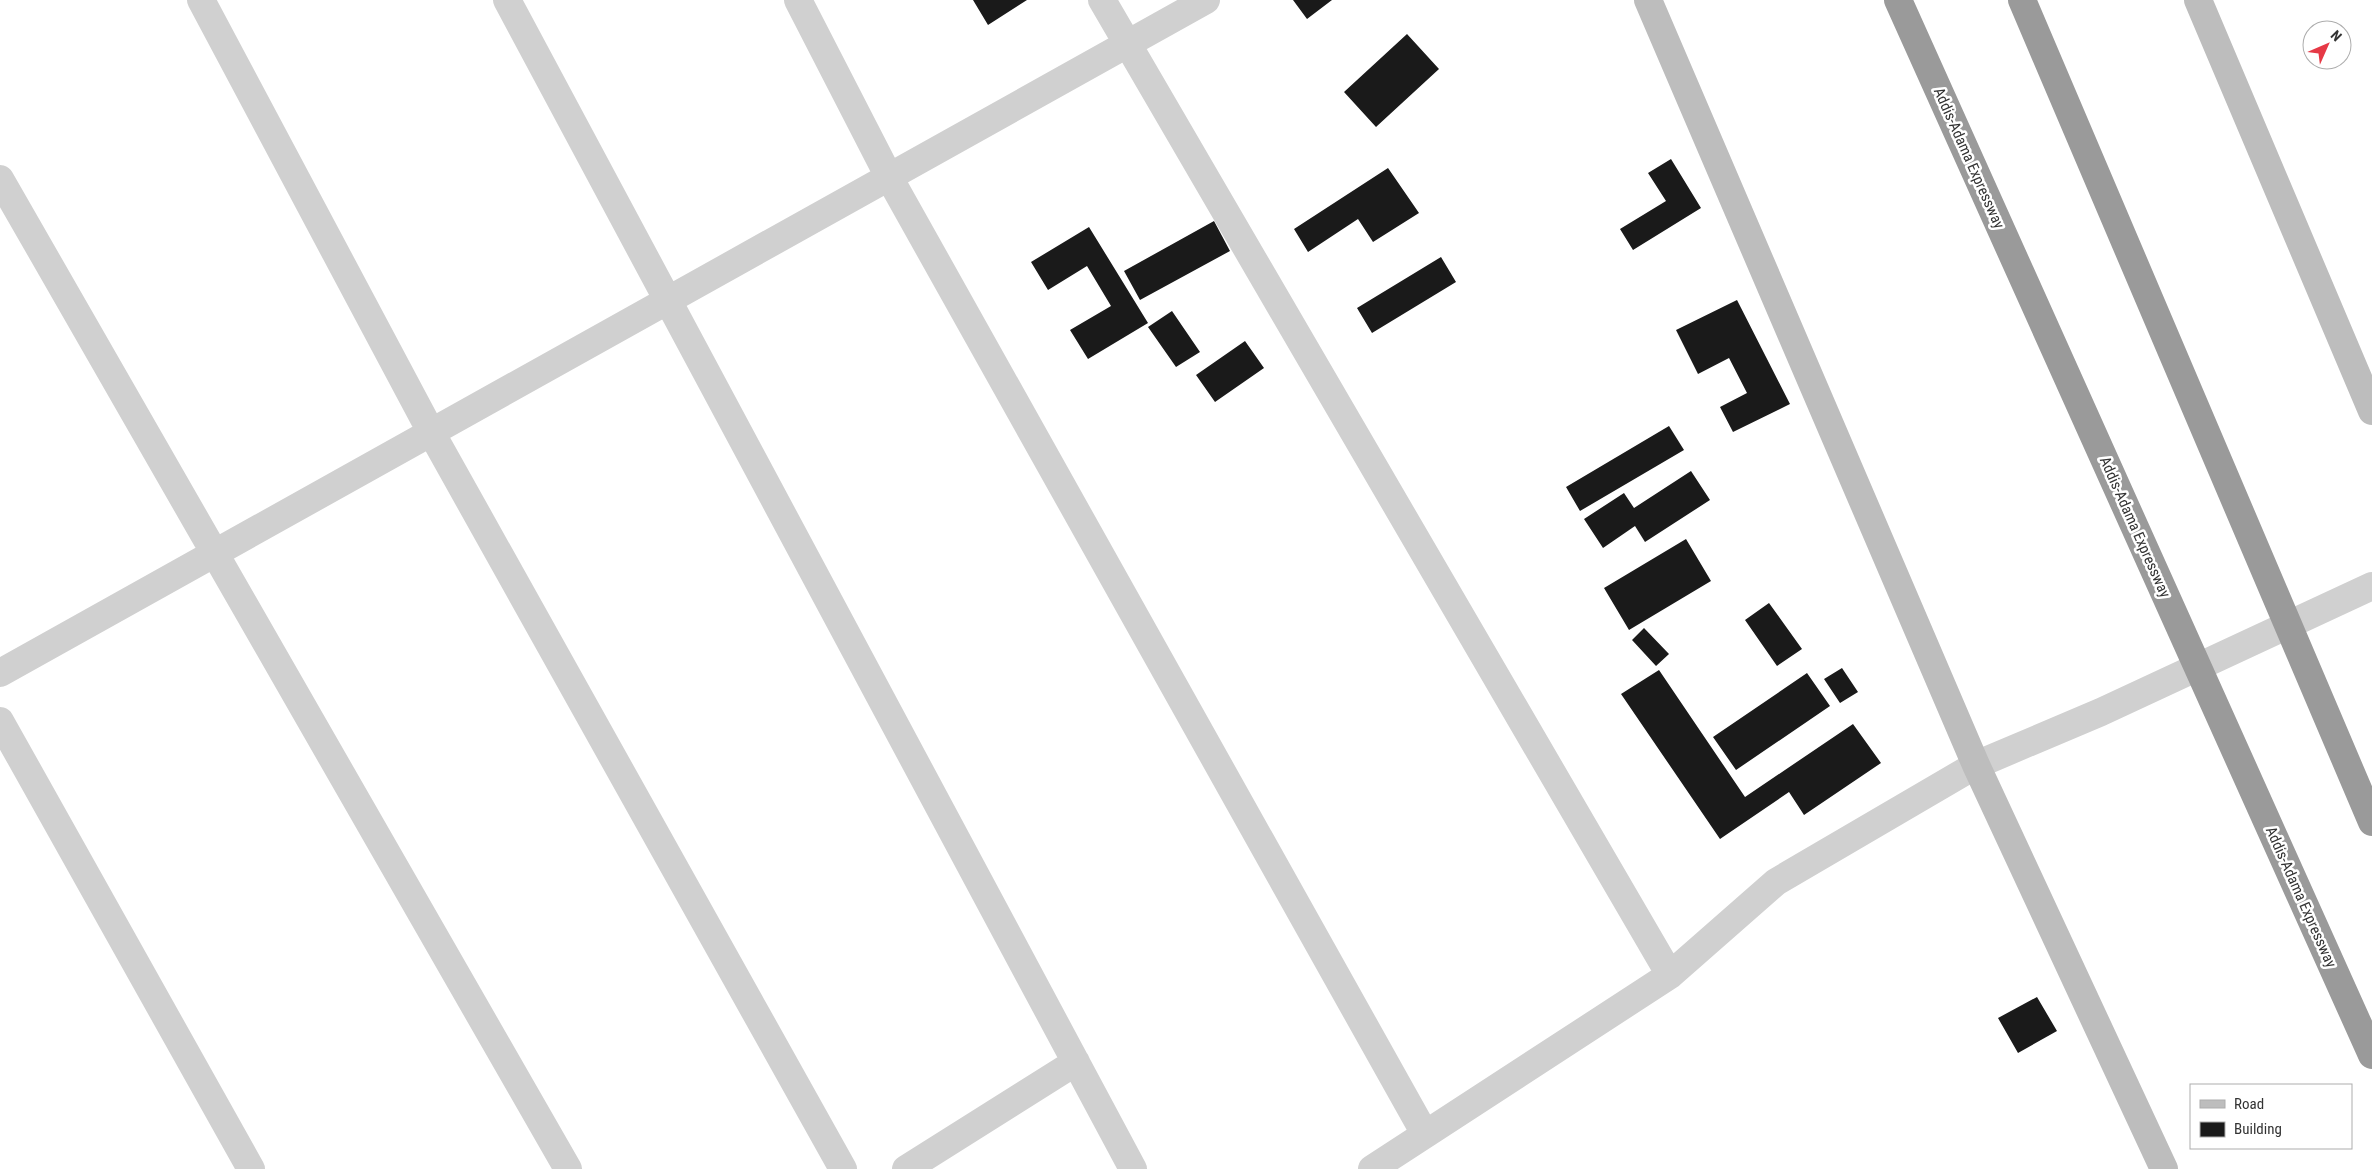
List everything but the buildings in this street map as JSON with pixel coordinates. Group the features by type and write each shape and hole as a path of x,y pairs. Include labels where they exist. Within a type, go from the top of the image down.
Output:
{"highway":[{"name":"Addis-Adama Expressway","path":"1898,0 2372,1055"},
{"path":"2022,0 2372,822"}],"street":[{"path":"201,0 431,432 843,1169"},
{"path":"507,0 1133,1169"},
{"path":"798,0 889,177 1425,1134"},
{"path":"1102,0 1670,975"},
{"path":"0,673 1206,0"},
{"path":"1648,0 1976,765 2164,1169"},
{"path":"2198,0 2372,411"},
{"path":"0,179 568,1169"},
{"path":"1372,1169 1670,975 1776,882 1976,765 2101,712 2372,586"},
{"path":"0,721 251,1169"},
{"path":"906,1169 1076,1062"}]}
